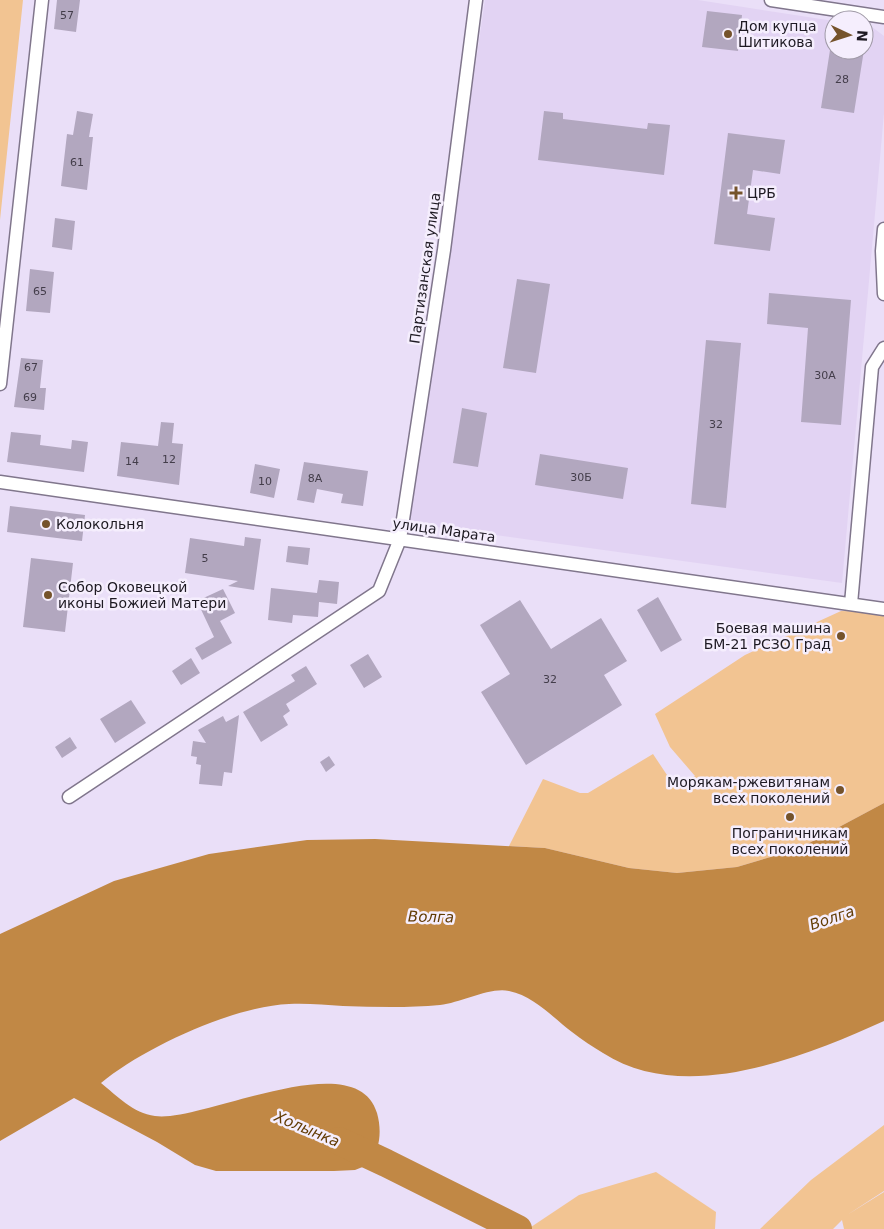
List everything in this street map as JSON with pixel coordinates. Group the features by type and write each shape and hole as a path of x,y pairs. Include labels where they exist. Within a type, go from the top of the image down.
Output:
{"street":[{"path":"0,384 42,0"},
{"name":"Партизанская улица","path":"69,797 379,592 400,539 444,250 476,0"},
{"path":"771,0 884,17"},
{"path":"884,229 882,251 884,294"},
{"path":"851,604 872,367 884,348"},
{"name":"улица Марата","path":"0,482 884,609"}],"shaded area":[{"path":"0,0 23,0 0,220"},
{"path":"485,0 698,0 824,19 824,60 874,60 874,28 884,36 884,113 842,583 409,523"},
{"path":"841,611 884,612 884,803 798,849 737,867 677,873 629,868 545,848 509,846 543,779 580,793 588,793 653,754 671,781 684,783 695,776 670,747 655,714 745,655"},
{"path":"884,1125 884,1191 847,1215 884,1192 884,1229 844,1229 842,1220 833,1229 760,1229 811,1180"},
{"path":"656,1172 716,1212 715,1229 528,1229 579,1195"}],"water":[{"name":"Волга","path":"884,803 884,1021 818,1049 782,1061 744,1070 707,1076 670,1075 635,1068 603,1053 576,1035 535,1002 509,991 493,991 448,1004 428,1006 379,1007 289,1004 242,1012 190,1031 140,1056 101,1083 132,1108 155,1116 177,1115 276,1090 310,1085 340,1084 363,1093 377,1113 379,1139 376,1152 370,1164 355,1170 334,1171 216,1171 195,1165 157,1142 74,1098 0,1141 0,934 114,881 209,854 307,840 375,839 545,848 629,868 677,873 737,867 798,849"}],"building":[{"path":"57,0 80,0 76,32 54,29"},
{"path":"707,11 742,15 738,51 702,47"},
{"path":"828,60 862,60 854,113 821,108"},
{"path":"77,111 93,114 89,137 93,137 87,190 61,186 67,134 73,135"},
{"path":"544,111 563,113 563,119 647,129 648,123 670,125 664,175 538,160"},
{"path":"728,133 785,140 780,174 753,170 747,214 775,218 770,251 714,244"},
{"path":"55,218 75,221 72,250 52,247"},
{"path":"30,269 54,272 50,313 26,311"},
{"path":"517,279 550,284 536,373 503,368"},
{"path":"769,293 851,300 841,425 801,422 808,328 767,324"},
{"path":"706,340 741,343 726,508 691,504"},
{"path":"21,358 43,360 40,388 46,388 44,410 14,407"},
{"path":"462,408 487,413 478,467 453,463"},
{"path":"161,422 174,423 172,443 183,444 179,485 117,476 121,442 158,446"},
{"path":"11,432 41,435 40,445 71,449 72,440 88,442 84,472 7,462"},
{"path":"540,454 628,468 623,499 535,485"},
{"path":"304,462 368,471 363,506 341,503 343,494 317,489 314,503 297,500"},
{"path":"255,464 280,469 274,498 250,493"},
{"name":"Колокольня","path":"10,506 85,515 82,541 7,532"},
{"path":"245,537 261,539 254,590 228,586 238,581 185,573 190,538 244,546"},
{"path":"288,546 310,548 308,565 286,562"},
{"name":"Собор Оковецкой иконы Божией Матери","path":"31,558 73,563 65,632 23,627"},
{"path":"319,580 339,582 337,604 319,602 318,617 293,615 292,623 268,620 271,588 317,593"},
{"path":"223,589 235,613 220,621 232,643 202,660 195,648 214,637 197,601"},
{"path":"658,597 682,640 661,652 637,610"},
{"path":"520,600 551,649 601,618 627,661 604,675 622,705 526,765 481,692 510,674 480,625"},
{"path":"368,654 382,677 364,688 350,665"},
{"path":"191,658 200,673 181,685 172,671"},
{"path":"306,666 317,684 286,704 290,711 283,716 288,725 261,742 243,712 295,681 291,675"},
{"path":"131,700 146,723 115,743 100,719"},
{"path":"239,715 232,773 224,772 222,786 199,784 201,765 196,764 197,757 191,756 193,741 206,743 198,730 223,716 226,722"},
{"path":"70,737 77,748 62,758 55,747"},
{"path":"329,756 335,765 326,772 320,762"}],"waterway":[{"name":"Холынка","path":"339,1141 518,1229"}],"place":[{"name":"Дом купца Шитикова","path":"728,34"},
{"name":"ЦРБ","path":"736,193"},
{"name":"Колокольня","path":"46,524"},
{"name":"Собор Оковецкой иконы Божией Матери","path":"48,595"},
{"name":"Боевая машина БМ-21 РСЗО Град","path":"841,636"},
{"name":"Морякам-ржевитянам всех поколений","path":"840,790"},
{"name":"Пограничникам всех поколений","path":"790,817"}]}
